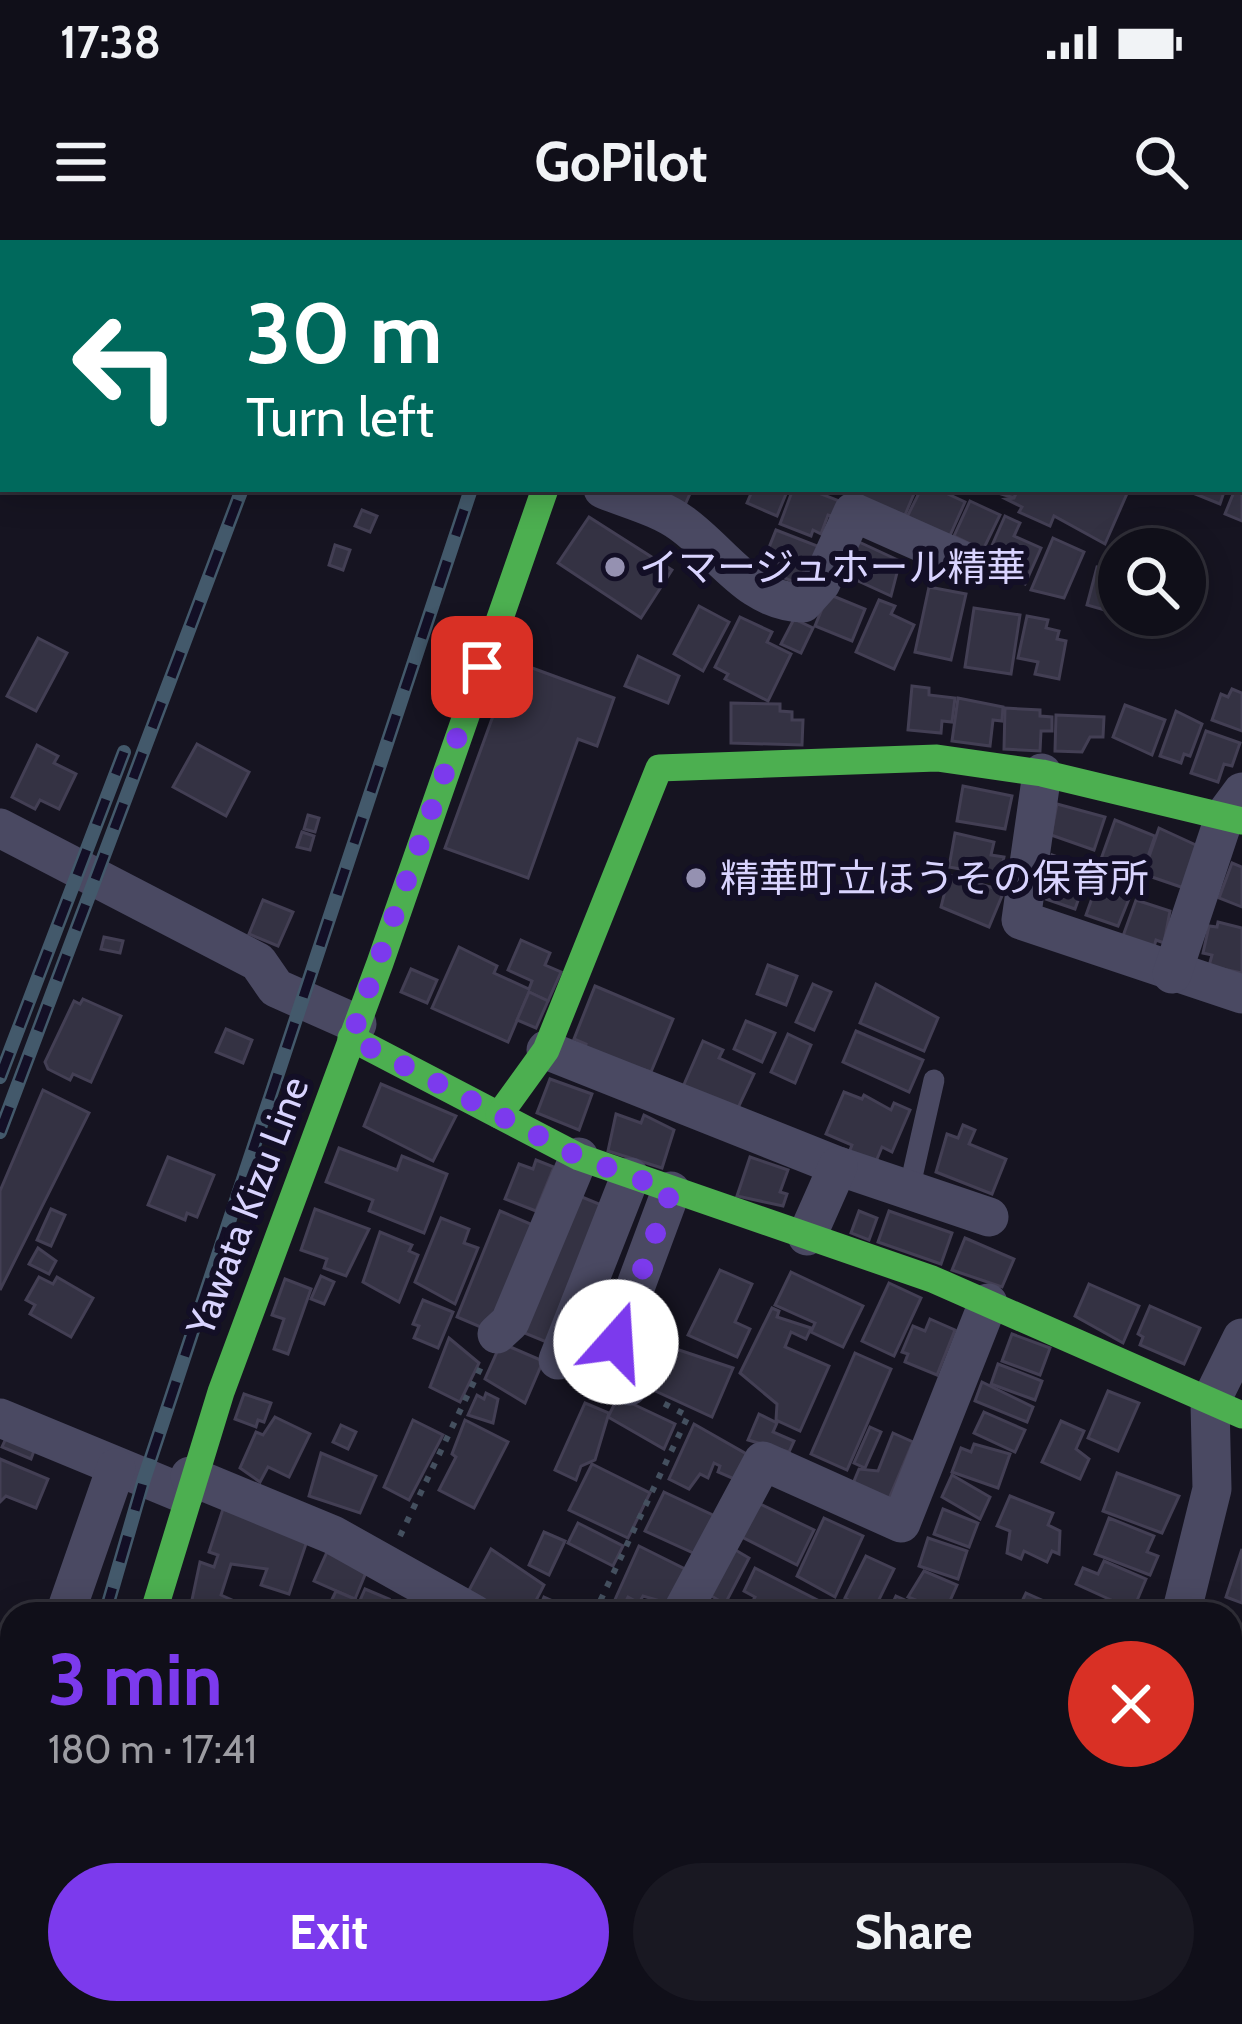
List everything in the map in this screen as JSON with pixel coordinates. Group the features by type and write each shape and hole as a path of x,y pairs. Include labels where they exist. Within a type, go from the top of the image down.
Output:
{"street":[{"name":"Yawata Kizu Line","path":"156,1602 187,1485 544,492"},
{"path":"610,492 679,521 726,565 778,602 803,603 821,584 853,512 977,567"},
{"path":"499,1114 546,1050 659,768 800,767 937,758 1236,809 1172,974"},
{"path":"1042,773 1022,920 1242,994"},
{"path":"0,829 257,962 276,988 579,1157 988,1303 1226,1409"},
{"path":"546,1050 838,1166 989,1217"},
{"path":"497,1334 510,1322 579,1157"},
{"path":"807,1235 838,1166"},
{"path":"558,1360 629,1177"},
{"path":"629,1386 619,1331 671,1191"},
{"path":"687,1602 763,1461 902,1523 988,1303"},
{"path":"1184,1602 1242,1338"},
{"path":"0,1418 116,1468 187,1485 387,1563 453,1602"},
{"path":"69,1602 116,1468"}],"lane":[{"path":"909,1190 934,1079"}],"path":[{"path":"387,1563 497,1334"},
{"path":"600,1602 688,1416 629,1386"}],"building":[{"path":"659,492 691,492 685,505"},
{"path":"752,492 787,492 777,516 747,503"},
{"path":"792,492 822,492 842,502 836,517 828,515 821,534 813,530 811,536 780,524"},
{"path":"864,492 915,492 905,515 859,502"},
{"path":"920,492 943,492 965,502 948,540 907,517"},
{"path":"1017,492 1128,492 1112,528 1098,528 1098,540 1054,516 1050,526 1019,512 1022,507 1006,499"},
{"path":"1190,492 1224,492 1220,504"},
{"path":"1234,492 1242,492 1242,521 1225,514"},
{"path":"970,501 1000,515 983,550 954,536"},
{"path":"362,510 377,516 370,532 355,526"},
{"path":"1005,516 1020,523 1014,536 1041,548 1025,584 983,566"},
{"name":"イマージュホール精華","path":"589,517 672,570 641,618 558,563"},
{"path":"776,530 820,547 810,574 804,571 799,584 777,575 781,564 772,561 775,552 768,550"},
{"path":"1053,538 1084,552 1064,598 1031,590"},
{"path":"859,542 900,561 891,596 843,574"},
{"path":"335,545 350,550 343,570 329,565"},
{"path":"1097,567 1098,567 1098,608 1087,605"},
{"path":"929,587 966,594 951,660 915,652"},
{"path":"828,594 865,609 852,641 815,626"},
{"path":"879,600 895,606 891,614 914,625 894,669 856,652"},
{"path":"699,606 729,622 703,671 674,654"},
{"path":"974,608 1020,615 1011,674 965,667"},
{"path":"1027,616 1048,620 1046,628 1059,631 1057,639 1066,641 1059,679 1035,674 1038,662 1018,658"},
{"path":"740,617 772,632 767,642 791,654 768,701 725,679 728,674 715,667"},
{"path":"794,619 813,628 801,653 781,644"},
{"path":"38,638 67,653 36,711 7,696"},
{"path":"638,656 679,676 668,703 625,686"},
{"path":"513,661 614,698 597,746 578,739 528,878 445,848"},
{"path":"912,686 929,688 929,695 955,698 952,722 942,721 941,733 908,730"},
{"path":"1232,689 1242,693 1242,731 1212,720 1221,694 1228,697"},
{"path":"958,698 1003,707 1002,721 993,720 990,746 952,741"},
{"path":"731,703 780,704 780,711 792,712 792,720 803,720 802,745 731,743"},
{"path":"1125,705 1165,720 1152,755 1113,737"},
{"path":"1005,708 1040,710 1040,716 1052,717 1052,731 1041,731 1040,751 1004,749"},
{"path":"1176,711 1202,724 1190,756 1184,754 1181,763 1160,756"},
{"path":"1056,715 1104,717 1103,737 1090,737 1082,752 1055,751"},
{"path":"1206,731 1240,743 1232,766 1224,764 1218,782 1191,773"},
{"path":"197,744 249,772 226,816 173,787"},
{"path":"37,745 58,756 54,763 76,774 59,809 40,800 35,809 12,797"},
{"path":"963,786 1012,796 1005,829 957,821"},
{"path":"1057,804 1105,817 1094,850 1051,835"},
{"path":"308,815 319,818 315,832 304,829"},
{"path":"1115,820 1155,836 1142,874 1101,859"},
{"path":"1159,828 1198,846 1184,888 1143,874"},
{"path":"302,832 314,836 310,850 297,847"},
{"path":"955,833 994,842 991,855 1004,857 1000,876 949,867"},
{"path":"1052,855 1089,869 1075,909 1040,897"},
{"path":"1232,863 1242,867 1242,907 1219,898"},
{"path":"1117,872 1137,879 1118,926 1086,915 1100,876 1114,881"},
{"path":"949,875 1004,891 989,927 941,907"},
{"path":"263,900 293,912 278,946 249,934"},
{"path":"1136,900 1170,911 1164,943 1156,940 1154,947 1123,936"},
{"path":"1218,922 1242,928 1242,973 1209,966 1212,955 1203,953 1209,926 1217,927"},
{"path":"104,937 123,941 120,953 101,949"},
{"path":"521,940 550,953 545,965 561,972 548,1001 529,992 508,1042 432,1008 459,947 497,966 494,973 529,989 532,981 508,970"},
{"path":"768,965 797,976 786,1005 757,994"},
{"path":"411,969 437,980 427,1003 401,992"},
{"path":"813,984 831,992 814,1030 796,1022"},
{"path":"876,984 938,1018 924,1051 860,1023"},
{"path":"595,986 673,1019 651,1072 584,1050 586,1044 574,1039"},
{"path":"529,992 548,1001 536,1028 517,1020"},
{"path":"83,999 121,1016 91,1082 73,1074 70,1080 48,1069 45,1062 74,1001 80,1004"},
{"path":"746,1021 775,1033 762,1062 734,1049"},
{"path":"226,1029 252,1040 243,1063 216,1052"},
{"path":"856,1031 923,1060 909,1092 843,1062"},
{"path":"788,1034 811,1045 795,1083 771,1072"},
{"path":"703,1041 723,1050 719,1058 754,1074 738,1108 682,1089"},
{"path":"550,1079 592,1094 579,1130 537,1113"},
{"path":"381,1084 456,1116 433,1161 364,1126"},
{"path":"43,1090 89,1113 0,1290 0,1191"},
{"path":"844,1092 862,1099 864,1095 891,1110 894,1103 910,1110 892,1152 882,1147 874,1166 848,1155 852,1145 826,1134"},
{"path":"616,1114 641,1123 644,1115 674,1130 662,1168 608,1151"},
{"path":"963,1125 975,1130 969,1144 1006,1159 992,1194 936,1172 947,1134 958,1138"},
{"path":"339,1148 397,1170 402,1156 447,1174 424,1233 369,1211 373,1200 326,1182"},
{"path":"168,1157 214,1175 197,1217 187,1213 185,1220 148,1205"},
{"path":"750,1157 788,1170 780,1192 787,1194 783,1206 737,1196"},
{"path":"536,1160 554,1167 536,1211 505,1199 519,1164 533,1169"},
{"path":"577,1195 604,1206 549,1343 522,1332"},
{"path":"51,1209 65,1215 51,1246 37,1240"},
{"path":"315,1209 369,1229 346,1276 324,1268 327,1259 301,1250"},
{"path":"500,1211 533,1225 490,1331 457,1317"},
{"path":"859,1211 877,1218 869,1240 851,1233"},
{"path":"889,1211 952,1233 941,1264 878,1242"},
{"path":"441,1218 469,1229 464,1243 478,1248 455,1304 415,1282"},
{"path":"380,1232 412,1245 409,1251 418,1255 399,1302 363,1282"},
{"path":"965,1238 1014,1259 1002,1287 952,1270"},
{"path":"38,1248 56,1261 49,1274 29,1264"},
{"path":"720,1270 752,1284 735,1322 750,1329 737,1357 688,1335"},
{"path":"791,1272 863,1306 843,1347 811,1332 815,1323 775,1305"},
{"path":"321,1276 334,1282 324,1304 311,1299"},
{"path":"39,1277 53,1284 57,1277 93,1298 71,1337 30,1314 35,1305 26,1300"},
{"path":"285,1279 311,1289 288,1354 274,1349 284,1319 272,1315"},
{"path":"889,1283 921,1298 894,1356 862,1341"},
{"path":"1089,1284 1139,1306 1123,1343 1075,1316"},
{"path":"423,1300 453,1312 438,1348 414,1338 419,1326 413,1324"},
{"path":"1150,1306 1200,1328 1184,1364 1140,1345 1143,1337 1138,1334"},
{"path":"772,1308 779,1311 777,1317 811,1328 806,1339 791,1332 785,1347 829,1366 800,1431 776,1420 777,1404 740,1373"},
{"path":"930,1319 955,1330 937,1375 905,1362 908,1354 902,1352 913,1326 925,1331"},
{"path":"638,1325 663,1336 653,1360 628,1349"},
{"path":"1012,1334 1050,1348 1040,1375 1002,1361"},
{"path":"449,1338 479,1363 460,1402 430,1387"},
{"path":"501,1343 543,1361 525,1403 485,1379"},
{"path":"667,1346 733,1368 712,1417 651,1389"},
{"path":"855,1353 891,1369 847,1470 811,1454"},
{"path":"998,1364 1042,1381 1035,1400 991,1384"},
{"path":"982,1382 1033,1407 1027,1422 975,1401"},
{"path":"1108,1391 1139,1403 1118,1451 1088,1438"},
{"path":"486,1393 498,1399 493,1423 468,1415 477,1395 484,1399"},
{"path":"244,1394 271,1403 264,1422 258,1420 256,1427 235,1419"},
{"path":"618,1397 675,1424 664,1449 608,1417"},
{"path":"585,1403 609,1413 595,1460 581,1466 576,1480 555,1470"},
{"path":"984,1412 1025,1430 1015,1452 974,1433"},
{"path":"759,1414 777,1423 773,1432 794,1441 789,1452 748,1440"},
{"path":"275,1417 310,1434 289,1477 268,1467 260,1482 240,1468 256,1432 263,1435"},
{"path":"413,1420 443,1435 409,1500 384,1487"},
{"path":"465,1420 508,1442 474,1508 439,1490 456,1457 452,1454"},
{"path":"1061,1421 1084,1431 1076,1449 1089,1459 1080,1479 1042,1462"},
{"path":"694,1424 750,1456 739,1481 718,1472 720,1466 714,1463 708,1478 700,1474 689,1489 669,1479"},
{"path":"341,1425 356,1432 348,1449 333,1442"},
{"path":"870,1427 881,1432 865,1468 854,1463"},
{"path":"893,1433 913,1442 888,1501 852,1486 859,1469 878,1471"},
{"path":"7,1436 35,1448 31,1459 2,1447"},
{"path":"974,1444 1010,1454 998,1488 952,1472 961,1448 971,1452"},
{"path":"321,1453 376,1476 360,1513 309,1496"},
{"path":"0,1459 48,1479 36,1508 6,1496 0,1502"},
{"path":"592,1464 650,1493 628,1538 569,1510"},
{"path":"1117,1473 1179,1496 1162,1533 1103,1511"},
{"path":"952,1475 990,1497 980,1519 942,1497"},
{"path":"664,1492 717,1517 700,1556 645,1531"},
{"path":"1010,1496 1053,1513 1048,1525 1060,1531 1059,1554 1052,1551 1047,1562 1024,1551 1021,1559 1007,1553 1010,1531 997,1526"},
{"path":"756,1502 814,1530 797,1565 740,1536"},
{"path":"223,1509 308,1538 289,1594 261,1585 267,1569 231,1564 221,1595 236,1602 192,1602 200,1562 214,1567 218,1555 209,1552"},
{"path":"943,1509 978,1523 969,1547 934,1534"},
{"path":"824,1518 863,1536 835,1597 797,1576"},
{"path":"1109,1518 1154,1536 1147,1552 1158,1556 1150,1575 1095,1554"},
{"path":"578,1523 623,1546 613,1566 568,1543"},
{"path":"544,1532 565,1541 549,1575 529,1565"},
{"path":"928,1538 967,1551 958,1579 919,1566"},
{"path":"639,1546 691,1572 676,1602 643,1596 640,1602 628,1597 626,1602 614,1602"},
{"path":"732,1548 749,1558 726,1602 708,1594"},
{"path":"491,1549 544,1585 535,1602 477,1602 466,1596"},
{"path":"1242,1549 1242,1602 1226,1597"},
{"path":"327,1552 367,1570 355,1599 314,1581"},
{"path":"866,1556 894,1569 878,1602 845,1598"},
{"path":"1104,1561 1146,1579 1136,1602 1115,1602 1076,1584 1083,1568 1098,1574"},
{"path":"755,1568 822,1602 752,1602 755,1597 744,1591"},
{"path":"924,1571 957,1585 949,1602 908,1597"},
{"path":"365,1589 389,1599 388,1602 359,1602"},
{"path":"336,1591 355,1599 354,1602 331,1602"},
{"path":"1026,1593 1046,1602 1022,1602"}],"railway":[{"path":"0,1132 241,492"},
{"path":"108,1602 144,1479 470,492"},
{"path":"0,1077 124,752"}],"traffic: fast":[{"path":"157,1602 221,1392 380,963 544,492"},
{"path":"499,1115 546,1050 659,768 937,758 1042,773 1242,821"},
{"path":"351,1038 579,1157 932,1279 1242,1415"}],"place":[{"name":"イマージュホール精華","path":"615,567"},
{"name":"精華町立ほうその保育所","path":"696,878"}],"route":[{"path":"482,667 351,1038 579,1157 671,1191 616,1342"}]}
